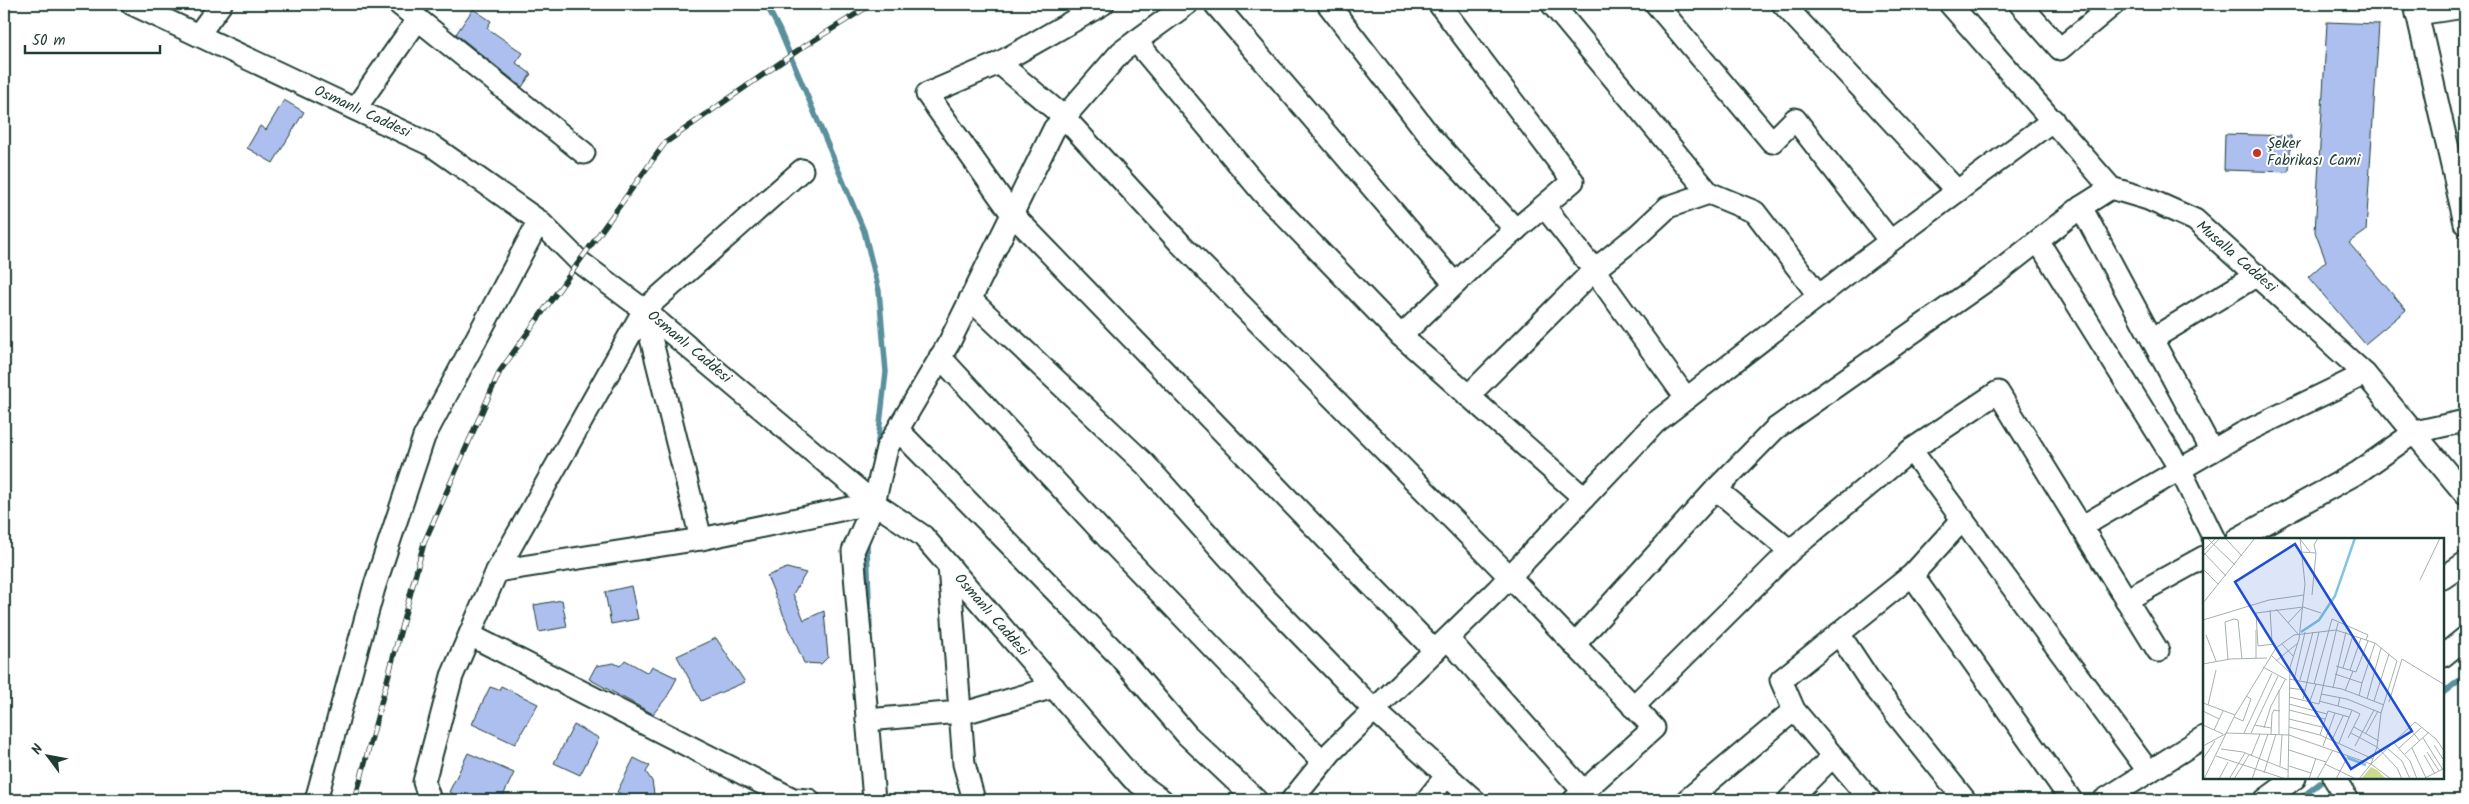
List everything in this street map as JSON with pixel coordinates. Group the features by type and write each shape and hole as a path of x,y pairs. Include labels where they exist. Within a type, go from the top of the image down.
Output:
{"street":[{"name":"Osmanlı Caddesi","path":"132,4 432,145 539,221 580,262 644,310 874,503 923,536 1133,779 1162,800"},
{"path":"198,35 222,4"},
{"path":"399,4 584,153"},
{"path":"999,63 1064,117 1179,242 1510,577 1654,728 1579,796 1441,645 1012,214 927,94 999,63 1103,4"},
{"path":"874,800 853,551 874,503 887,448 940,357 1054,129 1121,52 1187,4"},
{"path":"1215,4 1455,284"},
{"path":"1328,4 1429,135 1516,230"},
{"path":"1401,336 1455,284 1573,181 1439,4"},
{"path":"1552,4 1708,193 1755,212 1819,296"},
{"path":"1656,4 1772,142 1795,119 1890,242"},
{"path":"1783,4 1957,191"},
{"path":"1574,645 1716,489 1776,429 1997,273 2081,207 2111,188 1950,4"},
{"path":"2020,4 2060,49 2114,4"},
{"path":"2465,7 2416,9 2465,223"},
{"path":"355,109 418,20"},
{"path":"1136,41 1262,192 1401,336 1584,498"},
{"path":"1292,800 1323,762 1510,577 1655,423 1819,296 2053,120"},
{"path":"430,800 424,782 452,676 497,570 644,310 802,170"},
{"name":"Musalla Caddesi","path":"2111,188 2148,199 2195,220 2257,274 2365,374 2465,494"},
{"path":"1468,396 1594,270 1638,235 1668,206 1708,193"},
{"path":"1544,206 1594,270 1686,398"},
{"path":"2081,207 2212,451"},
{"path":"316,800 374,588 424,437 539,221"},
{"path":"2038,241 2180,469 2214,538"},
{"path":"2152,339 2257,274"},
{"path":"970,299 1145,464 1264,597 1374,710 1474,800"},
{"path":"644,310 701,539"},
{"path":"940,357 1117,548 1323,762"},
{"path":"2081,527 2241,434 2365,374"},
{"path":"1633,707 1790,551 1911,450 1998,392 2158,651"},
{"path":"2239,538 2357,473 2415,432 2465,421"},
{"path":"898,430 1120,657 1187,735 1256,800"},
{"path":"1911,450 2149,772"},
{"path":"1716,489 1790,551"},
{"path":"497,570 701,539 874,503"},
{"path":"1870,800 1794,710 1781,680 1912,575 1963,519"},
{"path":"2126,600 2203,558"},
{"path":"2444,577 2465,563"},
{"path":"949,566 957,645 959,712 964,764 974,800"},
{"path":"1912,575 2071,800"},
{"path":"1839,634 1872,684 1965,800"},
{"path":"470,635 793,799 809,800"},
{"path":"2444,655 2465,638"},
{"path":"867,720 971,711 1054,687"},
{"path":"1687,800 1794,710"},
{"path":"2104,800 2203,737"},
{"path":"1789,800 1833,756"},
{"path":"1427,800 1447,775"},
{"path":"2265,800 2294,779"},
{"path":"2335,779 2348,800"}],"building":[{"path":"473,9 491,21 487,28 523,53 516,63 531,74 522,87 456,34"},
{"path":"2327,22 2379,24 2366,231 2349,243 2406,310 2365,344 2308,277 2326,261 2315,232"},
{"path":"284,100 304,112 273,163 247,148 260,126 266,130"},
{"name":"Şeker Fabrikası Cami","path":"2225,134 2291,136 2289,172 2224,170"},
{"path":"787,568 806,573 793,594 804,620 824,611 828,657 821,664 804,663 767,576"},
{"path":"631,586 638,619 611,624 605,592"},
{"path":"562,600 567,627 539,632 534,605"},
{"path":"716,638 745,682 701,701 677,656"},
{"path":"625,660 648,673 652,666 677,678 667,697 653,714 589,679 596,666 614,663 620,666"},
{"path":"501,686 538,704 515,744 472,724 490,687 499,690"},
{"path":"574,725 599,738 580,775 554,763"},
{"path":"468,753 514,773 501,800 465,800 449,792"},
{"path":"634,758 650,766 646,772 652,781 655,800 633,800 617,792"}],"waterway":[{"path":"766,4 780,31 864,231 879,291 886,372 877,450"},
{"path":"867,545 870,628"},
{"path":"2444,692 2465,676"},
{"path":"2298,800 2320,783"}],"railway":[{"path":"355,800 424,543 500,371 665,143 800,49 872,4"}],"place":[{"name":"Şeker Fabrikası Cami","path":"2257,153"}]}
